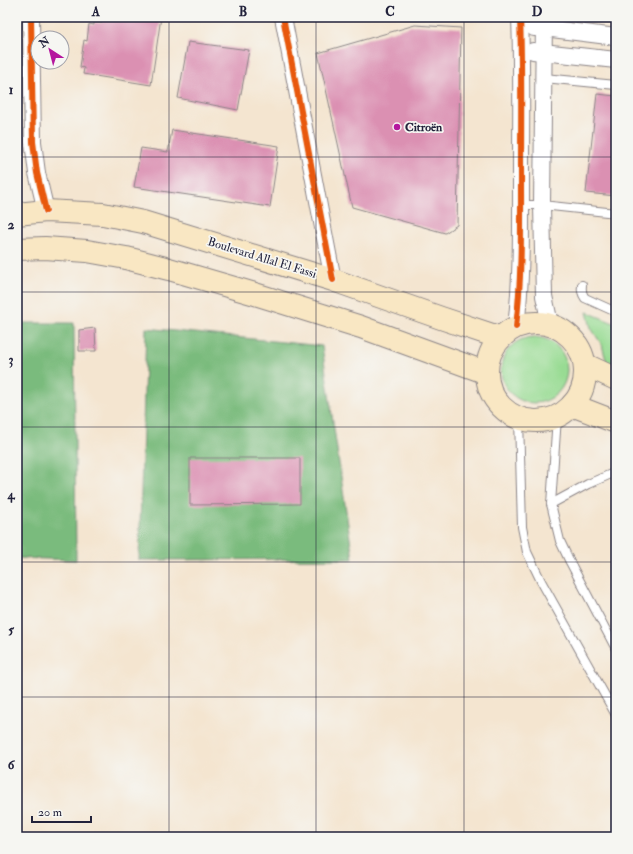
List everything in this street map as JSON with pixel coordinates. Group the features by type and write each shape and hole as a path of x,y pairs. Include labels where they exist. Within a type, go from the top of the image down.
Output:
{"main road":[{"name":"Boulevard Allal El Fassi","path":"17,214 46,210 103,214 143,222 333,280 441,318 508,332"},
{"path":"17,249 46,248 87,251 126,258 169,269 361,327 487,373"},
{"path":"533,322 550,324 563,330 574,339 582,351 586,365 585,379 581,394 564,411 544,420 532,421 519,418 506,411 496,401 490,388 487,373 488,360 493,349 508,332 533,322"},
{"path":"586,365 616,379"},
{"path":"564,411 616,422"}],"street":[{"path":"283,17 333,280"},
{"path":"17,29 31,18"},
{"path":"31,18 33,142 37,173 46,210"},
{"path":"508,332 519,299 522,49 520,22 544,23 616,37"},
{"path":"544,23 542,205 544,296 550,324"},
{"path":"522,49 544,53 616,60"}],"lane":[{"path":"544,78 616,85"},
{"path":"521,205 542,205 616,213"},
{"path":"582,286 581,290 585,298 616,312"},
{"path":"564,411 551,504 560,542 612,635 616,649"},
{"path":"519,418 522,527 528,552 541,582 616,715"},
{"path":"551,504 588,484 616,473"}],"green space":[{"path":"587,312 616,324 616,368 607,364 602,345 591,328"},
{"path":"17,323 74,323 76,560 17,558"},
{"path":"146,328 322,346 353,559 139,560"},
{"path":"527,337 541,337 553,342 562,351 567,363 565,383 558,394 541,403 527,403 515,398 506,389 501,377 501,363 506,351 515,342"}],"building":[{"path":"103,17 161,17 151,85 83,74 84,68 80,67 84,40 87,41 89,24 94,25 94,22 102,23"},
{"name":"Citroën","path":"415,25 461,28 457,225 445,233 352,207 318,53"},
{"path":"188,42 249,50 238,110 178,98"},
{"path":"597,94 616,96 616,196 586,193"},
{"path":"172,130 279,146 270,207 134,187 141,148 168,152"},
{"path":"95,328 96,351 79,351 79,330"},
{"path":"190,458 300,458 300,504 190,505"}],"cycle path":[{"path":"31,17 33,142 37,173 46,211"},
{"path":"283,17 333,280"},
{"path":"516,327 521,232 520,17"}],"place":[{"name":"Citroën","path":"397,127"}]}
